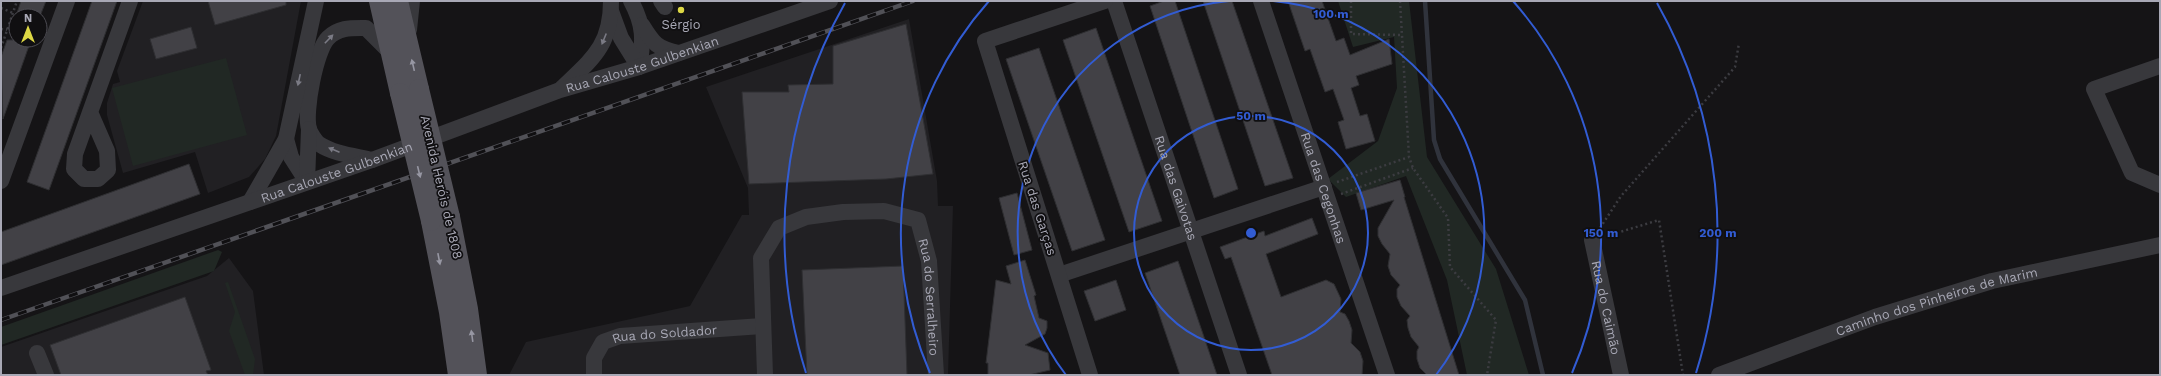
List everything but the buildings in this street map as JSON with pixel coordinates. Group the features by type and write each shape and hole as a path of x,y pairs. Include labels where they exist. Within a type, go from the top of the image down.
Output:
{"main road":[{"name":"Avenida Heróis de 1808","path":"379,1 392,54 410,91"},
{"name":"Avenida Heróis de 1808","path":"398,1 408,42 410,91 440,219 468,309 477,375"},
{"name":"Avenida Heróis de 1808","path":"440,219 458,375"}],"street":[{"path":"1,181 67,1"},
{"path":"90,112 130,1"},
{"path":"250,202 286,139 316,1"},
{"path":"408,42 412,1"},
{"path":"631,1 651,40 667,51 679,53"},
{"name":"Rua Calouste Gulbenkian","path":"1,288 372,160 560,90 639,67 830,1"},
{"name":"Rua das Garças","path":"1090,375 985,41 1105,1"},
{"name":"Rua das Gaivotas","path":"1114,1 1239,375"},
{"name":"Rua das Cegonhas","path":"1260,1 1328,190 1387,375"},
{"path":"611,5 621,38 639,67"},
{"path":"560,90 600,50 607,36 611,5"},
{"path":"639,67 643,47 642,24"},
{"path":"307,182 310,92 318,55 328,38 345,27 366,28 392,54"},
{"path":"2160,66 2094,89 2132,173 2160,185"},
{"path":"308,129 318,144 341,153 372,160"},
{"path":"286,139 291,157 307,182"},
{"path":"1059,275 1191,231 1328,190"},
{"name":"Rua do Serralheiro","path":"762,326 761,258 780,228 806,217 843,212 884,211 918,220 929,261 936,375"},
{"name":"Rua do Caimão","path":"1592,240 1621,375"},
{"name":"Caminho dos Pinheiros de Marim","path":"1719,375 1875,317 1992,281 2160,246"},
{"path":"762,326 765,375"},
{"name":"Rua do Soldador","path":"594,375 594,358 603,342 620,336 762,326"},
{"path":"37,353 46,375"}],"path":[{"path":"1351,1 1351,34 1402,35"},
{"path":"1400,1 1409,157 1413,168 1448,218 1450,267 1496,320 1487,375"},
{"path":"1,48 8,27"},
{"path":"1,29 7,30"},
{"path":"1592,240 1621,196 1735,67 1739,43"},
{"path":"1328,190 1409,157"},
{"path":"1328,190 1413,168"},
{"path":"1592,240 1659,220 1683,375"}],"shaded area":[{"path":"143,1 301,1 276,136 265,159 249,177 208,193 195,152 123,173 107,115 107,103 113,84 120,82 117,71"},
{"path":"1338,1 1409,1 1427,157 1496,269 1529,375 1467,375 1447,280 1406,176 1346,197 1328,179 1378,141 1397,88 1394,37 1353,47"},
{"path":"909,19 937,181 938,206 953,206 948,375 509,375 526,342 690,306 742,215 749,215 748,188 706,87"},
{"path":"226,58 247,135 133,166 112,88"},
{"path":"218,250 222,252 214,271 1,345 1,327"},
{"path":"229,258 253,291 264,375 1,375 1,347 207,276"},
{"path":"228,282 255,359 253,375 245,375 229,331 235,312 225,283"}],"waterway":[{"path":"1425,1 1434,140 1440,159 1525,300 1543,375"}],"railway":[{"path":"1,320 913,1"}],"place":[{"name":"Sérgio","path":"681,10"}]}
